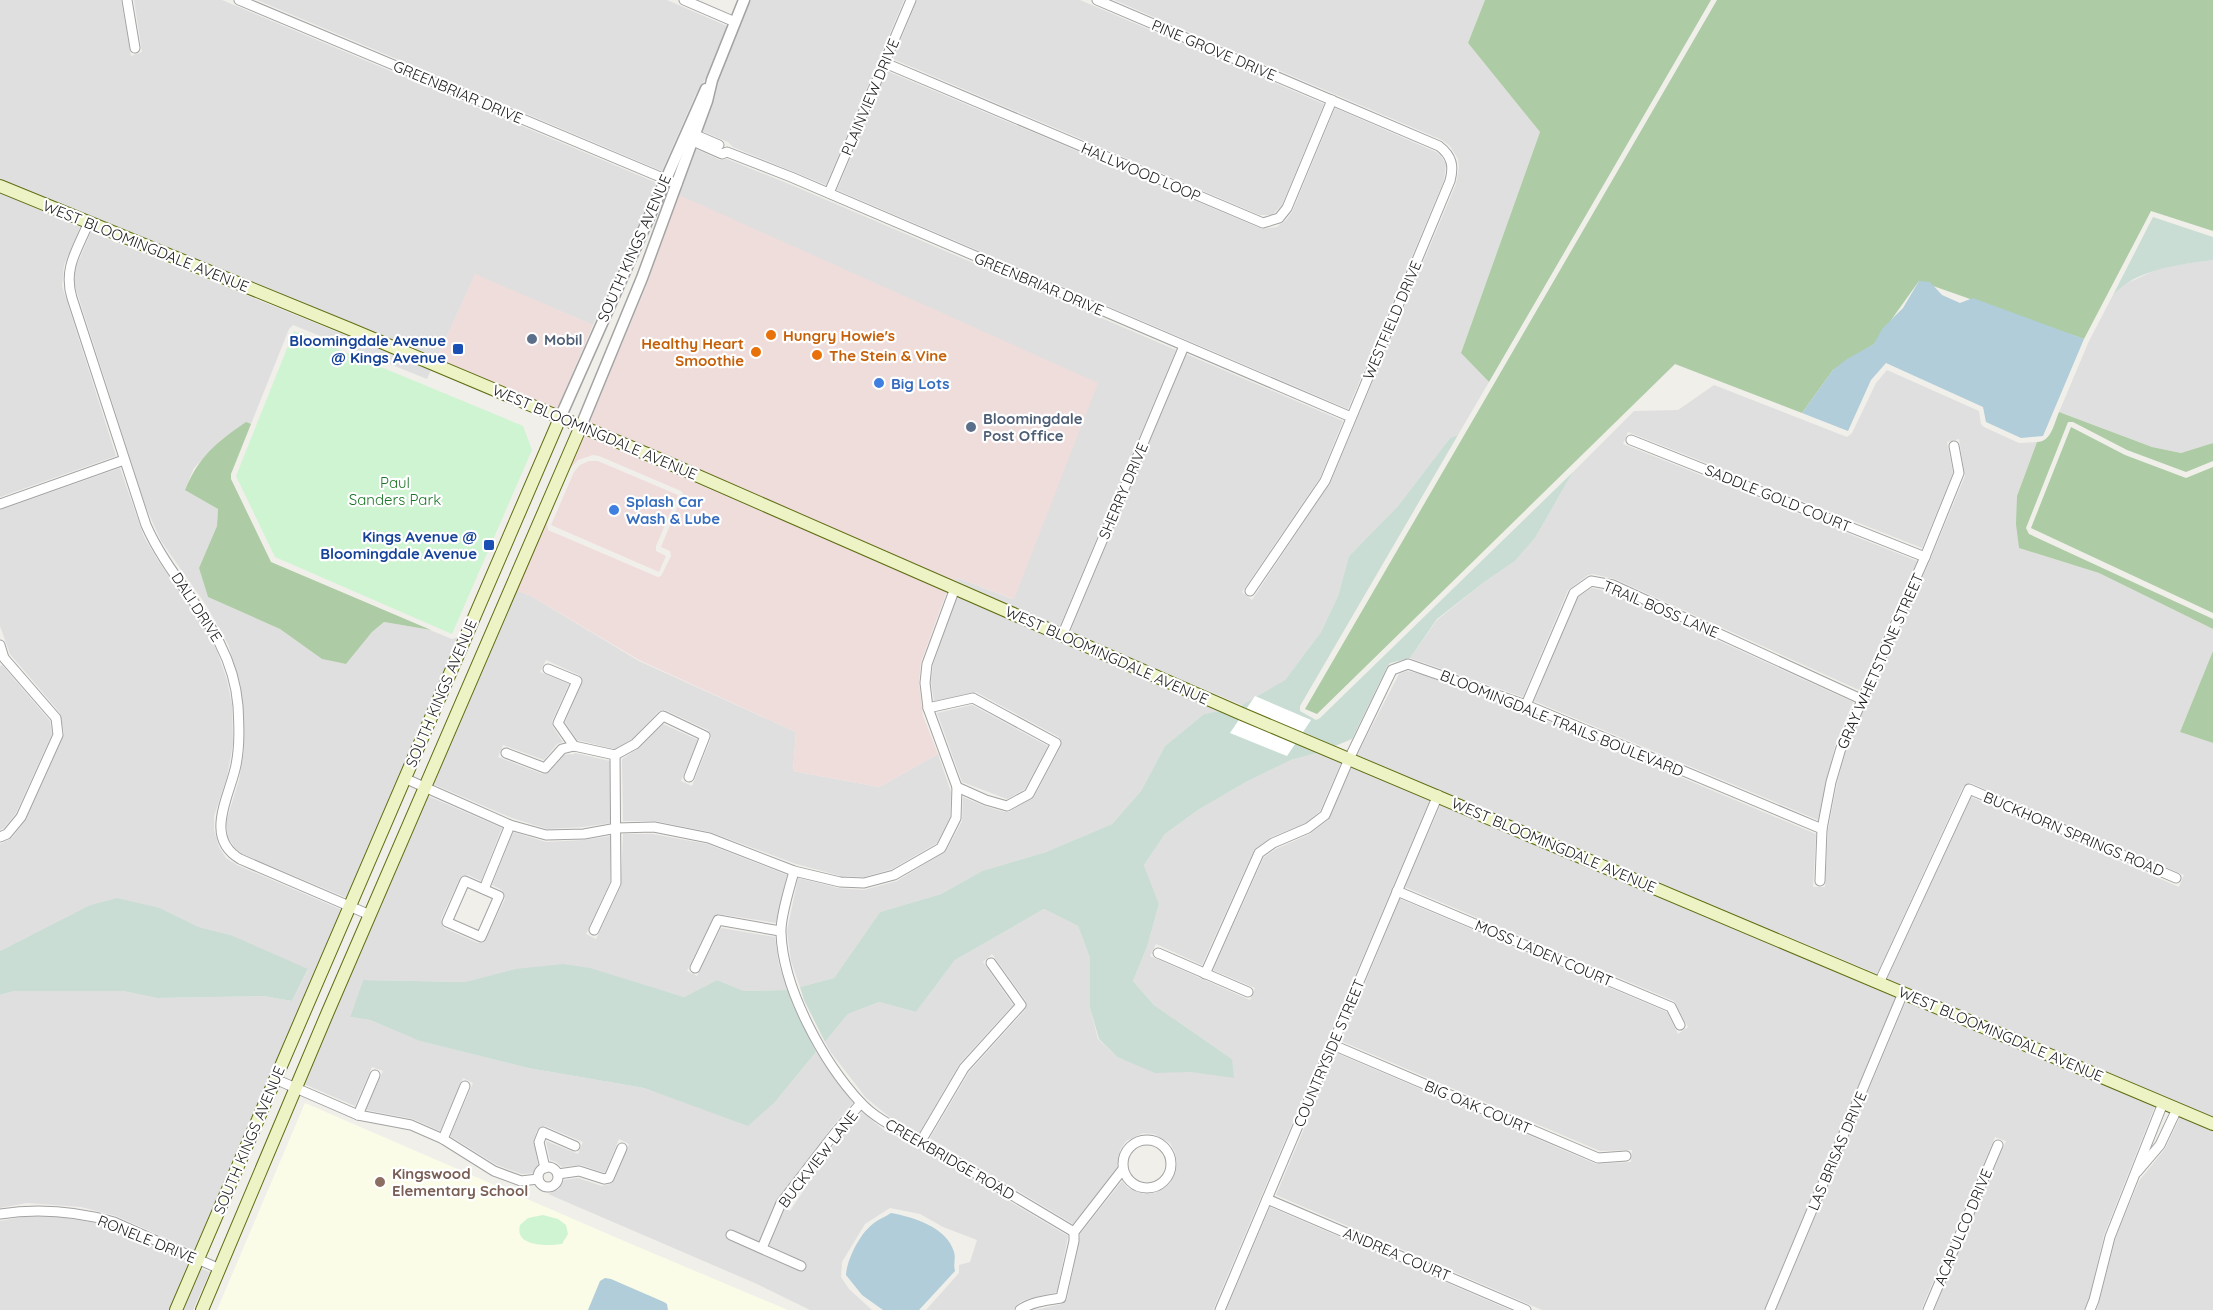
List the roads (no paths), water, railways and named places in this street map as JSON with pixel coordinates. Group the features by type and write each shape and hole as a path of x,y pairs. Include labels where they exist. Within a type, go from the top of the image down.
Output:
{"main road":[{"name":"WEST BLOOMINGDALE AVENUE","path":"0,186 581,426 1298,738 1438,795 2213,1124"},
{"name":"SOUTH KINGS AVENUE","path":"176,1310 560,418"},
{"name":"SOUTH KINGS AVENUE","path":"202,1310 581,426"}],"street":[{"path":"128,0 135,48"},
{"name":"GREENBRIAR DRIVE","path":"239,0 677,184"},
{"path":"684,0 735,22"},
{"name":"SOUTH KINGS AVENUE","path":"560,418 665,179 707,101 712,80 744,0"},
{"name":"PLAINVIEW DRIVE","path":"829,194 911,0"},
{"name":"PINE GROVE DRIVE","path":"1097,0 1332,100"},
{"name":"HALLWOOD LOOP","path":"885,63 1263,223 1279,218 1287,208 1332,100"},
{"name":"WESTFIELD DRIVE","path":"1250,591 1325,481 1450,181 1453,168 1450,156 1439,146 1332,100"},
{"name":"GREENBRIAR DRIVE","path":"689,136 722,154 727,152 829,194 1351,417"},
{"name":"SOUTH KINGS AVENUE","path":"581,426 639,288 677,184 689,136"},
{"name":"DALI DRIVE","path":"88,224 70,267 68,284 124,460 150,534 216,635 233,678 238,704 239,742 233,779 220,822 224,844 240,860 370,915"},
{"name":"SHERRY DRIVE","path":"1062,636 1184,346"},
{"name":"SADDLE GOLD COURT","path":"1631,440 1925,557"},
{"name":"GRAY WHETSTONE STREET","path":"1820,881 1822,829 1840,748 1925,557 1959,473 1954,447"},
{"path":"0,504 124,460"},
{"name":"TRAIL BOSS LANE","path":"1526,705 1574,593 1591,581 1613,585 1861,699"},
{"path":"404,778 510,825 546,835 584,834 617,828 654,827 709,838 794,871 840,882 864,883 894,875 941,848 956,818 957,787 928,708 924,683 927,664 955,588"},
{"path":"0,645 2,658 56,718 58,735 21,817 7,834 0,837"},
{"name":"BLOOMINGDALE TRAILS BOULEVARD","path":"1205,974 1259,853 1273,843 1308,828 1325,815 1392,670 1408,664 1526,705 1822,829"},
{"path":"548,669 577,681 558,723 574,746"},
{"path":"928,708 973,698 1056,742 1029,794 1007,806 986,800 957,787"},
{"path":"506,753 545,768 562,749 574,746 615,755 635,744 663,716 705,736 689,777"},
{"path":"594,930 616,883 615,755"},
{"name":"BUCKHORN SPRINGS ROAD","path":"1879,982 1969,789 2176,878"},
{"name":"COUNTRYSIDE STREET","path":"1220,1310 1438,795"},
{"path":"484,889 510,825"},
{"name":"CREEKBRIDGE ROAD","path":"794,871 780,931 785,963 799,1003 825,1055 861,1103 888,1125 921,1141 1074,1232"},
{"path":"465,880 484,889 499,896 481,937 447,922 465,880"},
{"name":"MOSS LADEN COURT","path":"1397,891 1671,1007 1680,1025"},
{"path":"695,968 718,920 780,931"},
{"path":"1158,952 1248,992"},
{"path":"921,1141 964,1068 1021,1005 991,963"},
{"name":"LAS BRISAS DRIVE","path":"1770,1310 1904,993"},
{"name":"BIG OAK COURT","path":"1333,1045 1598,1158 1626,1156"},
{"path":"358,1115 375,1075"},
{"path":"275,1078 358,1115 411,1125 443,1139 494,1171 521,1181 538,1179"},
{"path":"443,1139 465,1086"},
{"name":"BUCKVIEW LANE","path":"762,1248 781,1203 861,1103"},
{"path":"2090,1310 2110,1237 2163,1103"},
{"path":"2136,1174 2160,1145 2177,1109"},
{"path":"545,1168 539,1142 543,1132 575,1146"},
{"path":"1020,1310 1040,1302 1062,1298 1074,1232 1123,1169 1125,1153 1130,1147 1144,1140 1160,1143 1170,1155 1170,1171 1161,1184 1154,1187 1138,1186 1126,1176 1123,1169"},
{"name":"ACAPULCO DRIVE","path":"1928,1310 1998,1145"},
{"path":"558,1174 579,1171 604,1179 609,1178 622,1148"},
{"path":"538,1179 539,1174 545,1168 552,1168 558,1174"},
{"path":"538,1179 543,1185 552,1186 557,1182 558,1174"},
{"name":"ANDREA COURT","path":"1268,1199 1527,1310"},
{"name":"RONELE DRIVE","path":"0,1215 28,1210 80,1213 114,1222 220,1269"},
{"path":"731,1235 801,1266"}],"water":[{"path":"1919,281 1930,282 1942,295 1960,303 1973,298 2084,339 2043,436 2021,438 1986,422 1983,407 1886,363 1871,380 1848,431 1802,413 1833,370 1874,344 1882,329 1903,308"},
{"path":"891,1213 909,1217 937,1230 950,1243 954,1252 955,1271 919,1310 883,1310 862,1295 846,1275 852,1254 864,1233 874,1223"},
{"path":"605,1278 664,1302 668,1310 588,1310 600,1281"}],"place":[{"name":"Hungry Howie's","path":"771,335"},
{"name":"Mobil","path":"532,339"},
{"name":"Bloomingdale Avenue @ Kings Avenue","path":"458,349"},
{"name":"Healthy Heart Smoothie","path":"756,352"},
{"name":"The Stein & Vine","path":"817,355"},
{"name":"Big Lots","path":"879,383"},
{"name":"Bloomingdale Post Office","path":"971,427"},
{"name":"Splash Car Wash & Lube","path":"614,510"},
{"name":"Kings Avenue @ Bloomingdale Avenue","path":"489,545"},
{"name":"Kingswood Elementary School","path":"380,1182"}],"park label":[{"name":"Paul Sanders Park","path":"395,490"}]}
